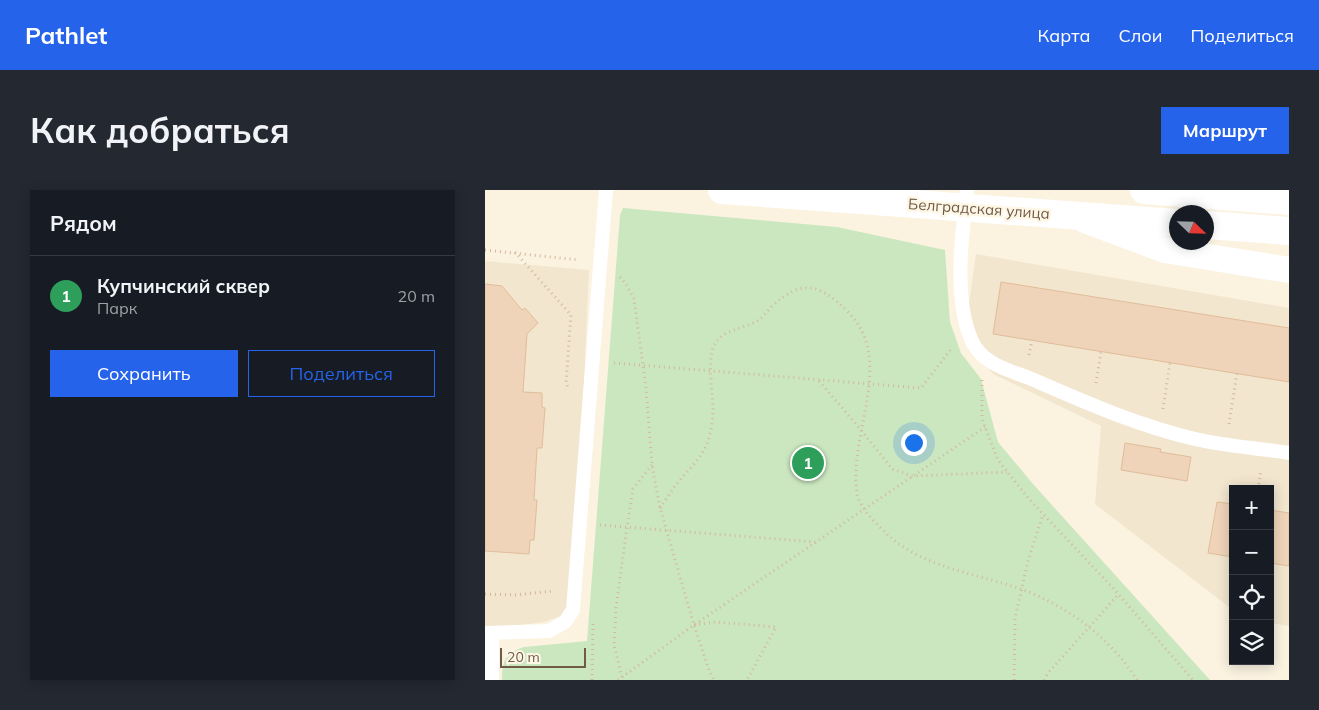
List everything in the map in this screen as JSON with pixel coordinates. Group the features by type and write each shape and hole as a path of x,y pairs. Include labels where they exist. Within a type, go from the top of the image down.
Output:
{"street":[{"name":"Белградская улица","path":"722,190 966,199 1073,216 1169,222"},
{"path":"1145,190 1289,201"},
{"path":"1073,216 1165,250 1289,270"},
{"path":"1214,226 1289,231"}],"lane":[{"path":"492,680 489,633 549,631 565,622 573,610 606,190"},
{"path":"966,199 962,244 962,296 966,327 973,343 983,355 998,365 1093,405 1159,429 1198,440 1289,453"}],"path":[{"path":"485,250 583,261"},
{"path":"515,252 571,315 565,383 571,394"},
{"path":"614,272 626,284 634,299 653,465 660,508 694,625 714,680"},
{"path":"660,508 675,486 696,462 707,444 711,430 713,410 711,371 713,347 725,333 757,321 792,290 812,286 826,294 848,312 863,333 870,355 869,385 857,468 857,494 864,509 889,536 914,553 950,568 1022,589 1054,603 1112,647 1137,680"},
{"path":"593,362 921,388 951,350"},
{"path":"1093,405 1101,352"},
{"path":"1159,429 1170,363"},
{"path":"1226,444 1237,373"},
{"path":"982,378 982,419 997,460 1193,680"},
{"path":"818,381 892,469 912,476 1007,472"},
{"path":"618,680 694,625 985,427"},
{"path":"622,677 614,645 616,608 627,527 633,489 653,465"},
{"path":"1014,680 1015,618 1028,561 1043,513"},
{"path":"580,524 816,542"},
{"path":"485,594 514,596 557,591"},
{"path":"1044,680 1048,673 1119,595"},
{"path":"694,625 715,622 776,628 747,680"}],"shaded area":[{"path":"976,254 1289,308 1289,626 1274,624 1274,485 1229,485 1229,607 1095,504 1101,426 993,374 971,346 966,324"},
{"path":"485,261 589,270 574,611 544,622 498,628 495,680 485,680"}],"green space":[{"path":"623,208 837,227 945,250 950,322 961,353 981,379 998,442 1033,484 1210,680 502,680 506,659 518,649 587,641 620,215"}],"building":[{"path":"1001,282 1289,328 1289,382 993,334"},
{"path":"485,284 502,286 522,310 525,308 538,323 527,334 523,392 542,393 542,407 545,408 542,448 537,448 534,500 537,500 534,540 530,540 529,554 485,551"},
{"path":"1125,443 1161,449 1160,452 1191,457 1187,481 1121,470"},
{"path":"1217,502 1229,504 1229,556 1208,553"},
{"path":"1274,511 1289,513 1289,566 1274,564"}],"place":[{"name":"Купчинский сквер","path":"808,463"}]}
